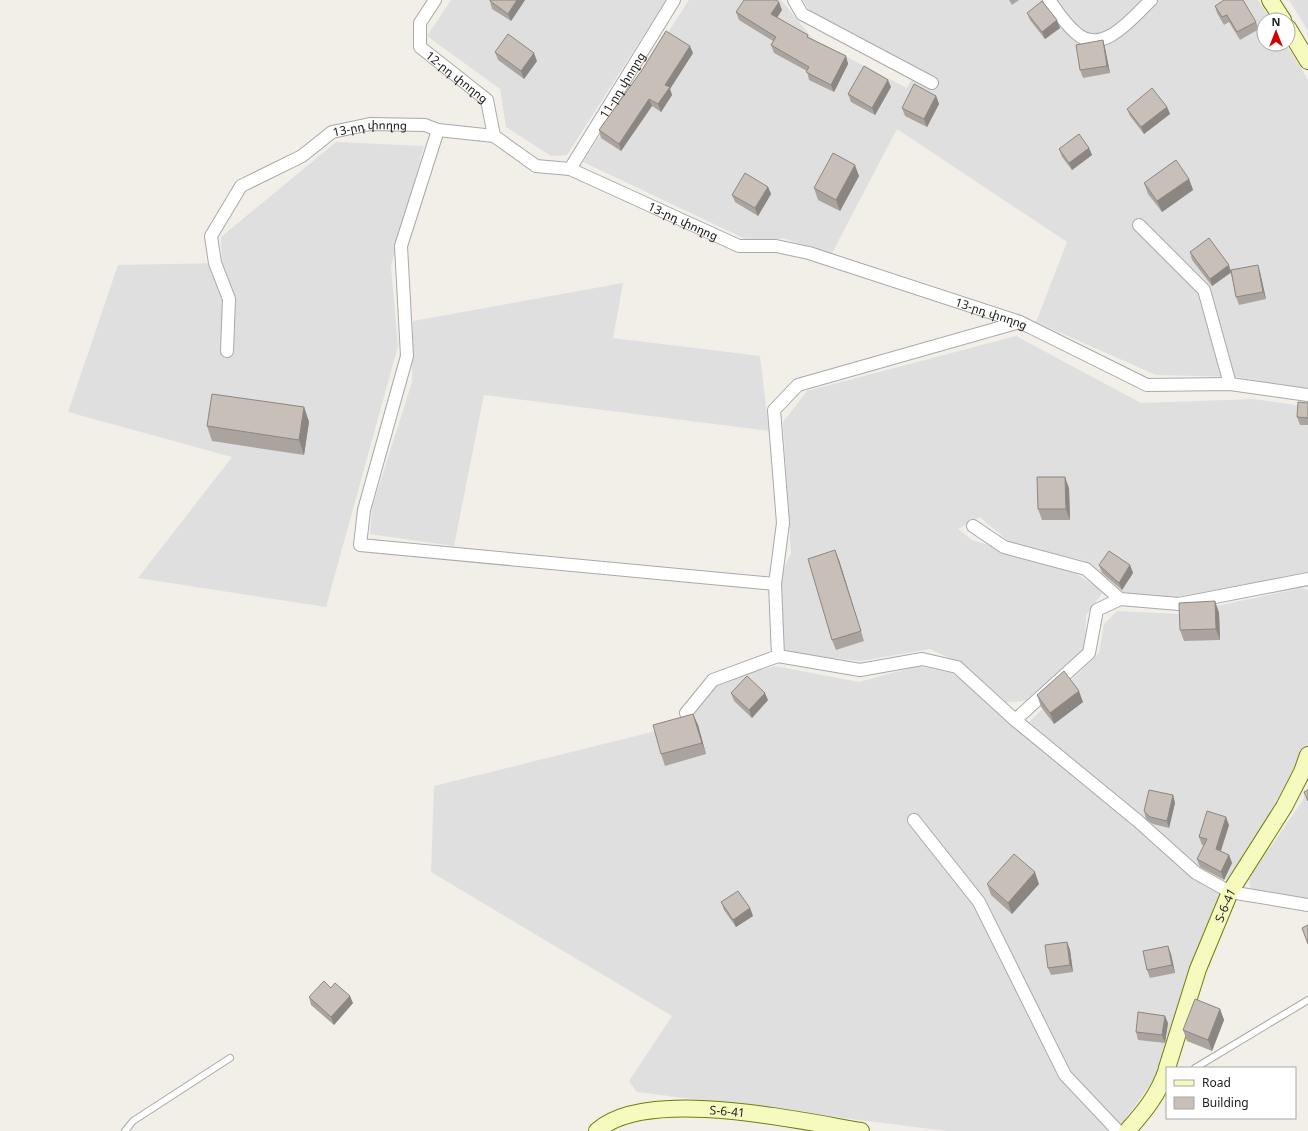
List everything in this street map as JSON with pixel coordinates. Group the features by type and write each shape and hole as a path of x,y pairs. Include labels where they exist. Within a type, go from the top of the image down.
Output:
{"main road":[{"path":"1270,0 1278,12"},
{"path":"1296,41 1308,61"},
{"name":"Տ-6-41","path":"1168,1067 1198,969 1230,892 1284,807 1302,772 1308,755"},
{"name":"Տ-6-41","path":"1127,1131 1144,1112 1164,1085 1166,1074"},
{"name":"Տ-6-41","path":"597,1131 621,1117 646,1111 692,1108 736,1111 861,1131"}],"street":[{"name":"12-րդ փողոց","path":"435,0 420,23 420,47 487,100 494,136"},
{"name":"11-րդ փողոց","path":"570,168 674,0"},
{"path":"794,0 802,14 932,83"},
{"path":"1048,0 1076,34 1088,40 1096,40 1105,39 1113,35 1151,0"},
{"name":"13-րդ փողոց","path":"227,351 229,299 215,263 211,236 241,186 302,156 332,132 370,124 425,125 438,130 494,136 536,166 570,168 739,246 776,246 809,252 1020,322 1147,385 1230,384 1308,395"},
{"path":"438,130 401,246 407,356 364,510 360,544 775,584"},
{"path":"1139,225 1204,290 1230,384"},
{"path":"778,656 775,584 784,523 774,410 798,386 1020,322"},
{"path":"973,526 1004,547 1086,569 1120,599"},
{"path":"1015,720 1089,654 1097,610 1120,599 1179,604 1308,579"},
{"path":"686,713 713,680 778,656 860,670 922,659 957,666 1015,720 1138,821 1196,873 1230,892 1308,906"},
{"path":"914,820 980,902 1065,1075 1118,1131"}],"lane":[{"path":"1197,1067 1308,1000"},
{"path":"124,1131 133,1121 230,1058"}],"shaded area":[{"path":"451,0 666,0 567,155 551,156 506,127 500,89 427,36"},
{"path":"689,0 781,0 814,40 907,88 916,71 810,11 803,0 1258,0 1266,12 1256,12 1256,52 1291,52 1308,80 1308,389 1237,377 1156,375 1036,322 1067,242 897,129 831,255 783,238 756,244 583,162"},
{"path":"1289,0 1308,0 1308,31"},
{"path":"336,142 424,146 391,266 398,346 326,607 138,578 232,457 68,412 118,265 222,263 221,237"},
{"path":"623,283 613,338 760,356 769,431 484,395 454,546 370,534 372,508 412,382 413,321"},
{"path":"1016,336 1141,403 1254,399 1308,407 1308,573 1182,599 1123,593 1086,561 1010,543 980,517 958,529 972,540 1070,570 1104,591 1086,615 1085,649 1028,701 1006,702 960,663 930,649 861,661 784,653 781,574 791,553 783,422 807,391"},
{"path":"1302,588 1308,590 1308,742 1290,791 1230,882 1185,861 1029,722 1099,653 1104,624 1117,611 1179,614"},
{"path":"775,666 859,682 918,666 956,674 1221,894 1164,1066 1123,1122 1107,1131 947,1131 637,1092 629,1081 672,1016 431,872 434,786 684,724 718,683"},
{"path":"1308,786 1308,901 1251,892 1249,878 1303,800"}],"building":[{"path":"490,0 517,0 508,14"},
{"path":"744,0 776,0 779,2 771,14 808,35 807,37 846,56 831,85 806,72 809,67 771,45 776,37 736,12"},
{"path":"1224,0 1243,0 1256,22 1237,32 1227,15 1222,17 1215,6"},
{"path":"1042,1 1057,20 1042,32 1027,13"},
{"path":"666,31 690,46 665,85 670,87 658,104 649,99 619,144 599,130 642,70"},
{"path":"508,34 534,53 521,71 495,52"},
{"path":"1103,40 1107,66 1080,70 1076,45"},
{"path":"864,66 888,80 872,108 848,94"},
{"path":"914,84 936,96 924,119 902,108"},
{"path":"1152,88 1167,107 1141,127 1127,109"},
{"path":"1079,134 1089,148 1069,163 1059,149"},
{"path":"833,153 855,165 836,200 814,188"},
{"path":"1176,160 1189,179 1157,201 1144,183"},
{"path":"745,173 768,187 755,208 732,195"},
{"path":"1209,238 1229,265 1210,279 1190,252"},
{"path":"1258,265 1263,292 1236,297 1231,270"},
{"path":"212,394 304,407 299,440 207,426"},
{"path":"1298,402 1308,403 1308,418 1297,417"},
{"path":"1037,477 1065,477 1066,509 1038,509"},
{"path":"835,550 861,631 832,640 808,559"},
{"path":"1109,551 1130,565 1119,583 1099,565"},
{"path":"1215,601 1216,629 1180,630 1179,603"},
{"path":"1064,671 1079,691 1050,713 1037,695"},
{"path":"747,676 765,693 749,710 731,693"},
{"path":"693,714 702,743 661,754 653,725"},
{"path":"1149,790 1173,795 1167,821 1150,817 1144,811"},
{"path":"1308,790 1308,801 1304,792"},
{"path":"1207,811 1226,817 1216,849 1229,855 1221,872 1197,859 1207,839 1199,837"},
{"path":"1014,854 1035,872 1008,903 987,884"},
{"path":"738,891 750,908 733,920 721,902"},
{"path":"1308,925 1308,944 1302,928"},
{"path":"1067,942 1070,965 1048,968 1045,945"},
{"path":"1168,946 1172,965 1147,970 1143,951"},
{"path":"324,981 331,988 335,983 350,996 331,1017 309,997"},
{"path":"1195,999 1220,1009 1208,1040 1183,1030"},
{"path":"1138,1012 1165,1016 1162,1035 1136,1032"}]}
